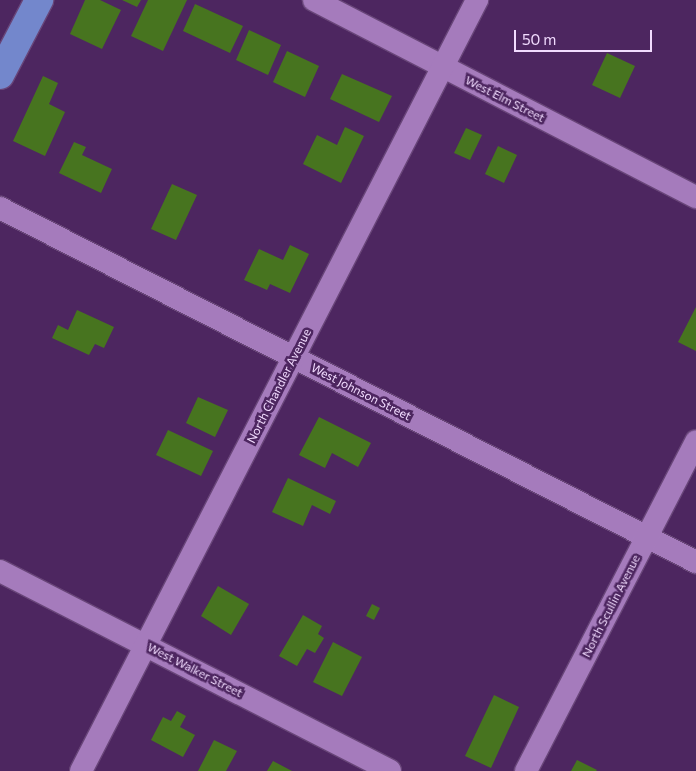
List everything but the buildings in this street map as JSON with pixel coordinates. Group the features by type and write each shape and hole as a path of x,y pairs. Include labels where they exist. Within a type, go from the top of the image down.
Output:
{"main road":[{"path":"0,75 39,0"}],"street":[{"name":"West Elm Street","path":"314,0 696,198"},
{"name":"North Chandler Avenue","path":"81,771 477,0"},
{"name":"West Johnson Street","path":"0,208 696,562"},
{"name":"North Scullin Avenue","path":"526,771 696,441"},
{"name":"West Walker Street","path":"0,571 390,771"}]}
